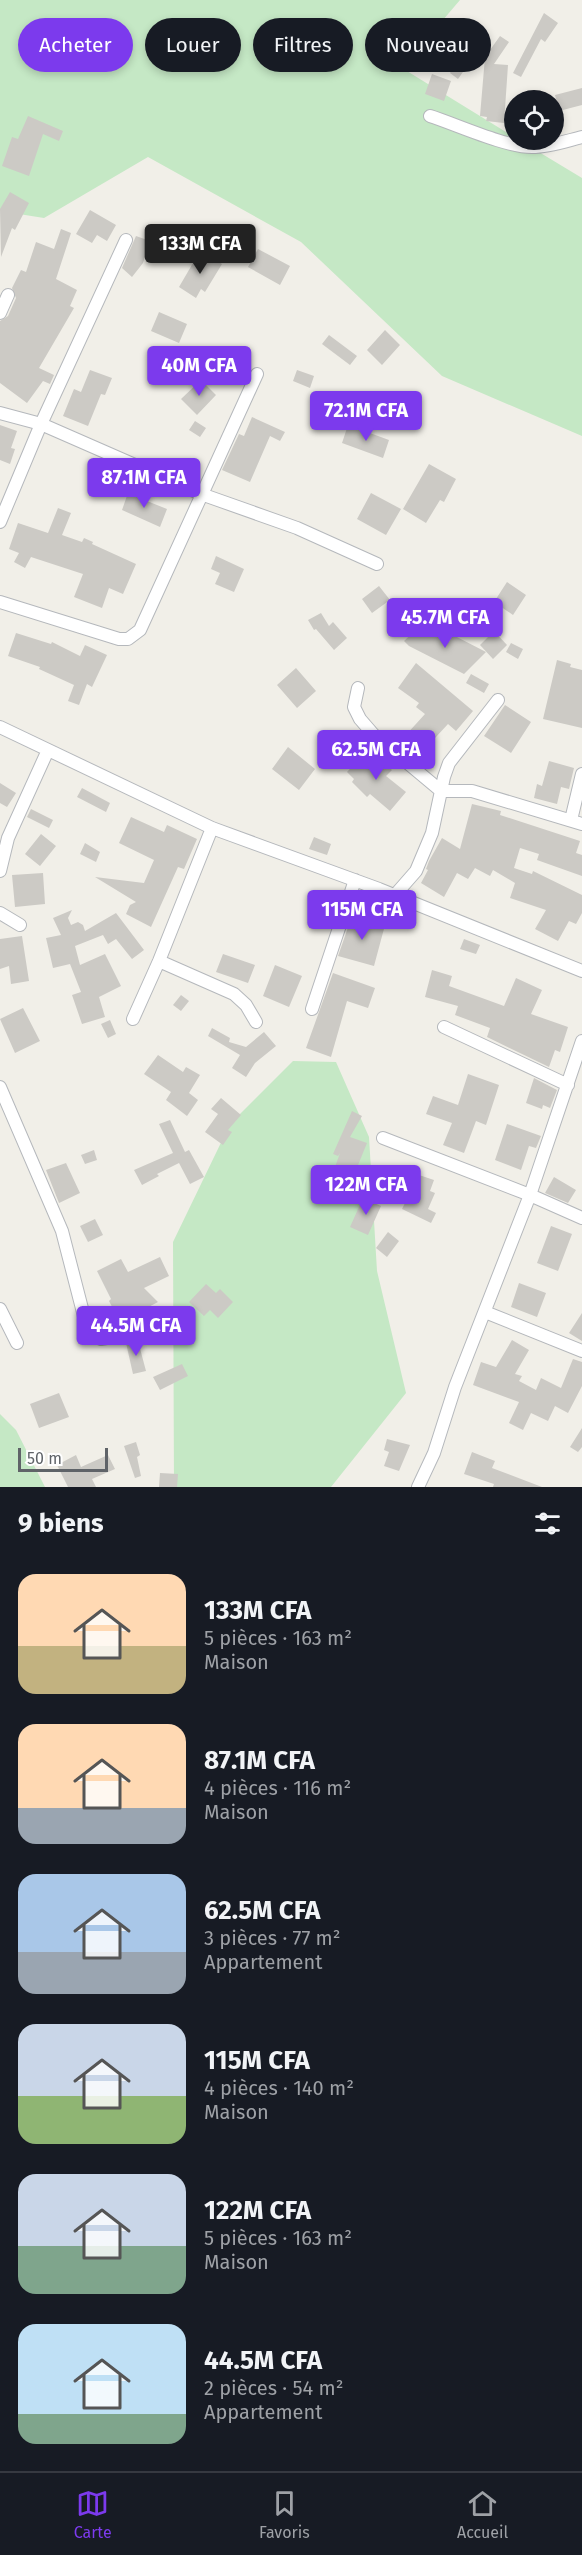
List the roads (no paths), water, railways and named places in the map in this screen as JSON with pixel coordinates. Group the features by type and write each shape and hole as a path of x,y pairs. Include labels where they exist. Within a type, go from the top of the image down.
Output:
{"street":[{"path":"430,116 511,144 530,147 547,146 582,137"},
{"path":"0,522 41,424 126,240"},
{"path":"0,314 8,295"},
{"path":"0,602 119,639 128,639 140,630 257,374"},
{"path":"0,413 41,424 201,494 297,528 377,564"},
{"path":"358,688 354,706 360,719 373,734 441,790 472,791 576,822 582,774"},
{"path":"395,895 416,872 432,832 449,763 498,700"},
{"path":"0,727 212,828 395,895 582,971"},
{"path":"0,871 8,838 48,750"},
{"path":"133,1019 159,961 212,828"},
{"path":"312,1009 354,880"},
{"path":"0,913 20,925"},
{"path":"159,961 234,994 246,1005 256,1022"},
{"path":"444,1027 568,1085"},
{"path":"418,1487 435,1453 455,1388 530,1195 582,1041"},
{"path":"0,1087 62,1231 86,1324 92,1335 100,1339 141,1332"},
{"path":"383,1138 530,1195 582,1218"},
{"path":"0,1309 17,1343"},
{"path":"485,1312 582,1351"}]}
